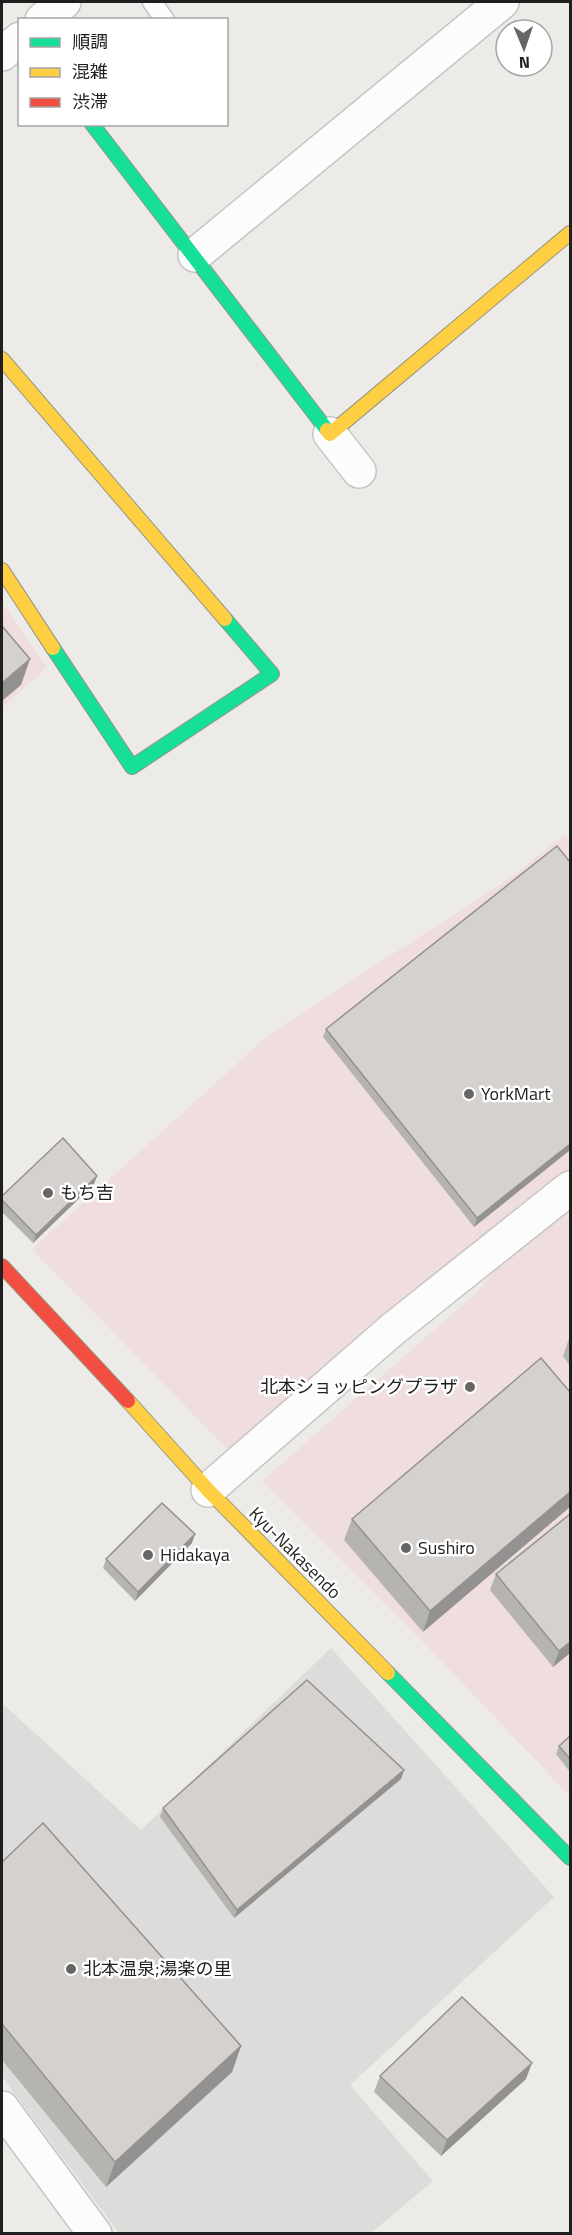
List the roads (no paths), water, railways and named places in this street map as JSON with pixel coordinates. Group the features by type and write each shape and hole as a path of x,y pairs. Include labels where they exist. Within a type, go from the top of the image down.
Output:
{"street":[{"path":"23,2 40,18"},
{"path":"44,18 64,2"},
{"path":"195,255 502,2"},
{"path":"2,54 18,41"},
{"path":"94,126 359,471"},
{"path":"330,434 570,233"},
{"path":"2,359 272,674 132,767 2,570"},
{"path":"208,1490 393,1329 570,1188"},
{"name":"Kyu-Nakasendo","path":"2,1266 52,1317 208,1490 570,1858"},
{"path":"2,2108 95,2234"}],"lane":[{"path":"152,2 164,18"}],"place":[{"name":"YorkMart","path":"469,1094"},
{"name":"もち吉","path":"48,1193"},
{"name":"北本ショッピングプラザ","path":"470,1387"},
{"name":"Sushiro","path":"406,1548"},
{"name":"Hidakaya","path":"148,1555"},
{"name":"北本温泉;湯楽の里","path":"71,1969"}]}
